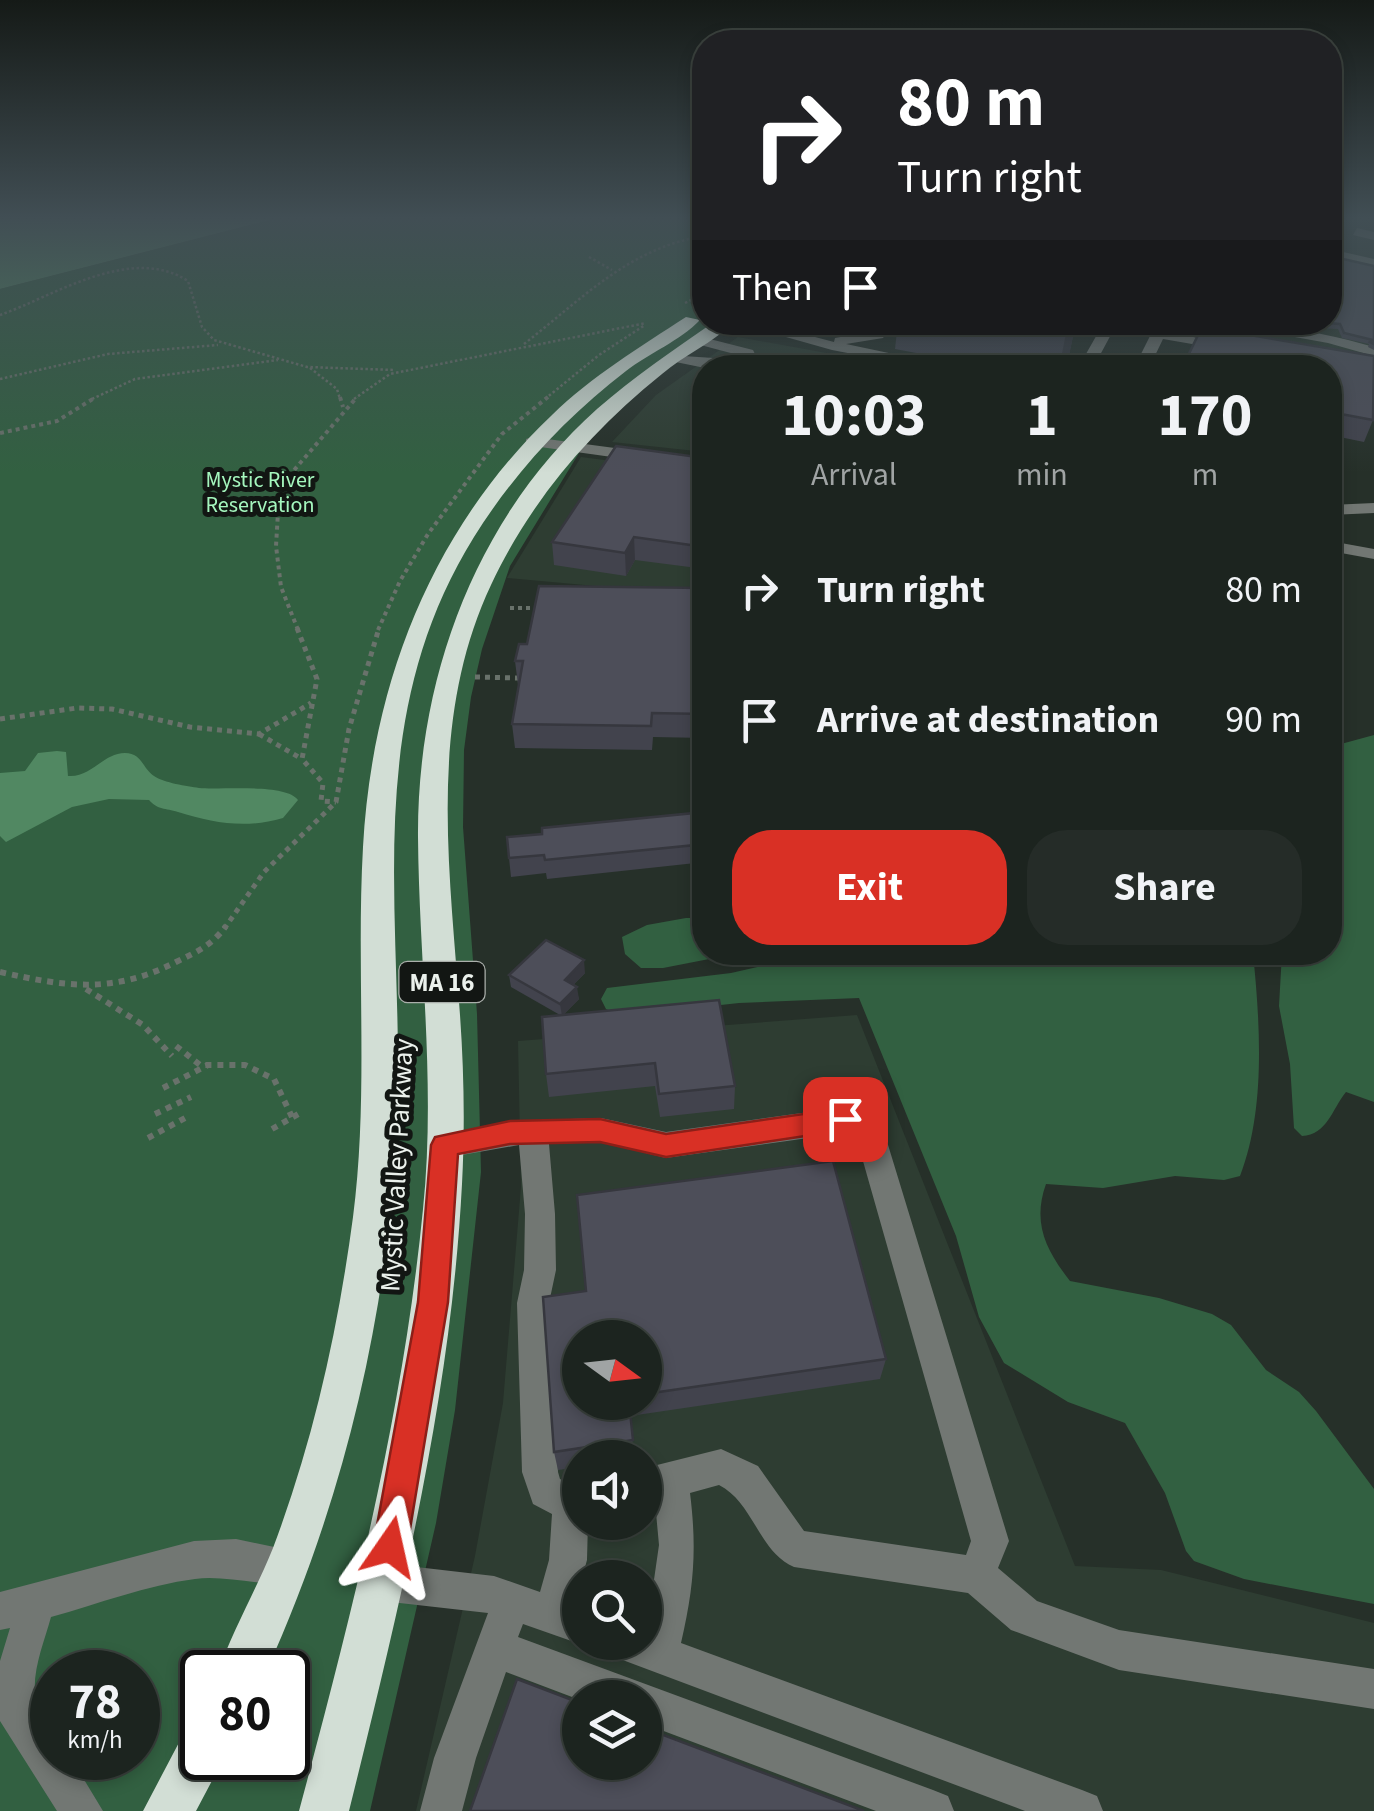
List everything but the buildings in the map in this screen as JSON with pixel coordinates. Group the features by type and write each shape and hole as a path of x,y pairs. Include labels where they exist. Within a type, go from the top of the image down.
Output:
{"highway":[{"name":"Mystic Valley Parkway","path":"252,1650 290,1566 337,1417 368,1252 382,1058 377,844 390,732 414,638 440,578 481,508 532,442 604,378 692,321"},
{"name":"Mystic Valley Parkway","path":"324,1811 382,1582 426,1348 445,1145 446,1056 432,842 438,732 452,661 482,577 522,506 568,446 614,402 706,335"},
{"path":"168,1811 185,1780"}],"street":[{"path":"791,335 884,355"},
{"path":"826,344 878,335"},
{"path":"1187,335 1235,348"},
{"path":"1299,335 1330,340"},
{"path":"1311,335 1374,352"},
{"path":"698,340 750,355"},
{"path":"668,359 692,362"},
{"path":"532,442 692,463"},
{"path":"1342,509 1374,508"},
{"path":"1342,548 1374,554"},
{"path":"445,1145 510,1133 600,1130 666,1145 845,1119 860,1122 870,1135 990,1541 976,1575"},
{"path":"534,1134 540,1214 540,1270 533,1302 540,1472 546,1491 562,1497"},
{"path":"662,1483 721,1467 744,1478 794,1548 976,1575 1024,1616 1119,1650 1374,1689"},
{"path":"662,1496 678,1545 675,1586 662,1612"},
{"path":"82,1811 17,1712 18,1606 194,1560 236,1558 290,1566"},
{"path":"382,1582 453,1588 512,1600 562,1619"},
{"path":"440,1811 512,1600"},
{"path":"496,1649 579,1680"},
{"path":"662,1656 1082,1811"},
{"path":"662,1710 933,1811"}],"path":[{"path":"0,316 28,304"},
{"path":"196,304 208,336 307,367 406,369 650,322"},
{"path":"522,346 572,304"},
{"path":"194,345 208,336"},
{"path":"0,378 93,354 225,344"},
{"path":"0,433 57,421 106,390 135,379 284,360"},
{"path":"307,367 337,389 343,409"},
{"path":"302,759 317,679 280,586 276,508 284,483 343,409 368,386 406,369"},
{"path":"510,608 549,608"},
{"path":"476,677 520,678"},
{"path":"259,734 312,703"},
{"path":"0,719 78,708 112,709 190,727 259,734 284,745 302,759 323,783 321,802 336,802 264,872 214,943 143,979 83,988 0,972"},
{"path":"83,988 143,1026 172,1056"},
{"path":"176,1046 187,1057 208,1066"},
{"path":"163,1088 208,1066 245,1065 274,1079 292,1118"},
{"path":"156,1114 191,1097"},
{"path":"272,1129 302,1112"},
{"path":"148,1138 185,1118"}],"shaded area":[{"path":"1342,304 1374,304 1374,364 1342,359 1342,355 1205,335 1342,335"},
{"path":"738,337 837,355 713,355"},
{"path":"692,370 692,451 612,442 656,395"},
{"path":"581,457 692,471 692,595 507,578"},
{"path":"66,752 68,776 84,773 125,753 135,755 154,776 169,782 199,788 267,789 298,800 283,818 243,824 191,816 149,800 109,799 72,807 6,842 0,836 0,773 25,771 38,753"},
{"path":"857,1015 1075,1566 1161,1570 1374,1623 1374,1811 416,1811 475,1556 503,1403 521,1187 518,1041"}],"green space":[{"name":"Mystic River Reservation","path":"0,304 692,304 692,335 718,335 654,377 590,435 510,566 482,649 464,750 463,827 477,1014 481,1172 455,1410 436,1523 370,1811 0,1811"},
{"path":"1374,735 1374,1102 1346,1092 1323,1126 1302,1136 1294,1128 1290,1064 1279,1006 1281,965 1342,965 1342,744"},
{"path":"692,918 692,962 641,968 625,954 622,937 647,925"},
{"path":"767,965 1254,965 1259,1066 1254,1123 1240,1176 1224,1180 1175,1176 1103,1188 1046,1184 1041,1224 1048,1247 1070,1281 1159,1298 1212,1314 1231,1325 1266,1370 1299,1392 1316,1411 1374,1489 1374,1604 1244,1579 1194,1561 1186,1551 1165,1493 1125,1423 1068,1402 1004,1363 979,1317 956,1236 859,998 739,1003 621,1016 606,1009 601,999 607,988"}],"route":[{"path":"390,1547 433,1302 445,1145 510,1133 600,1130 666,1145 845,1119"}]}
